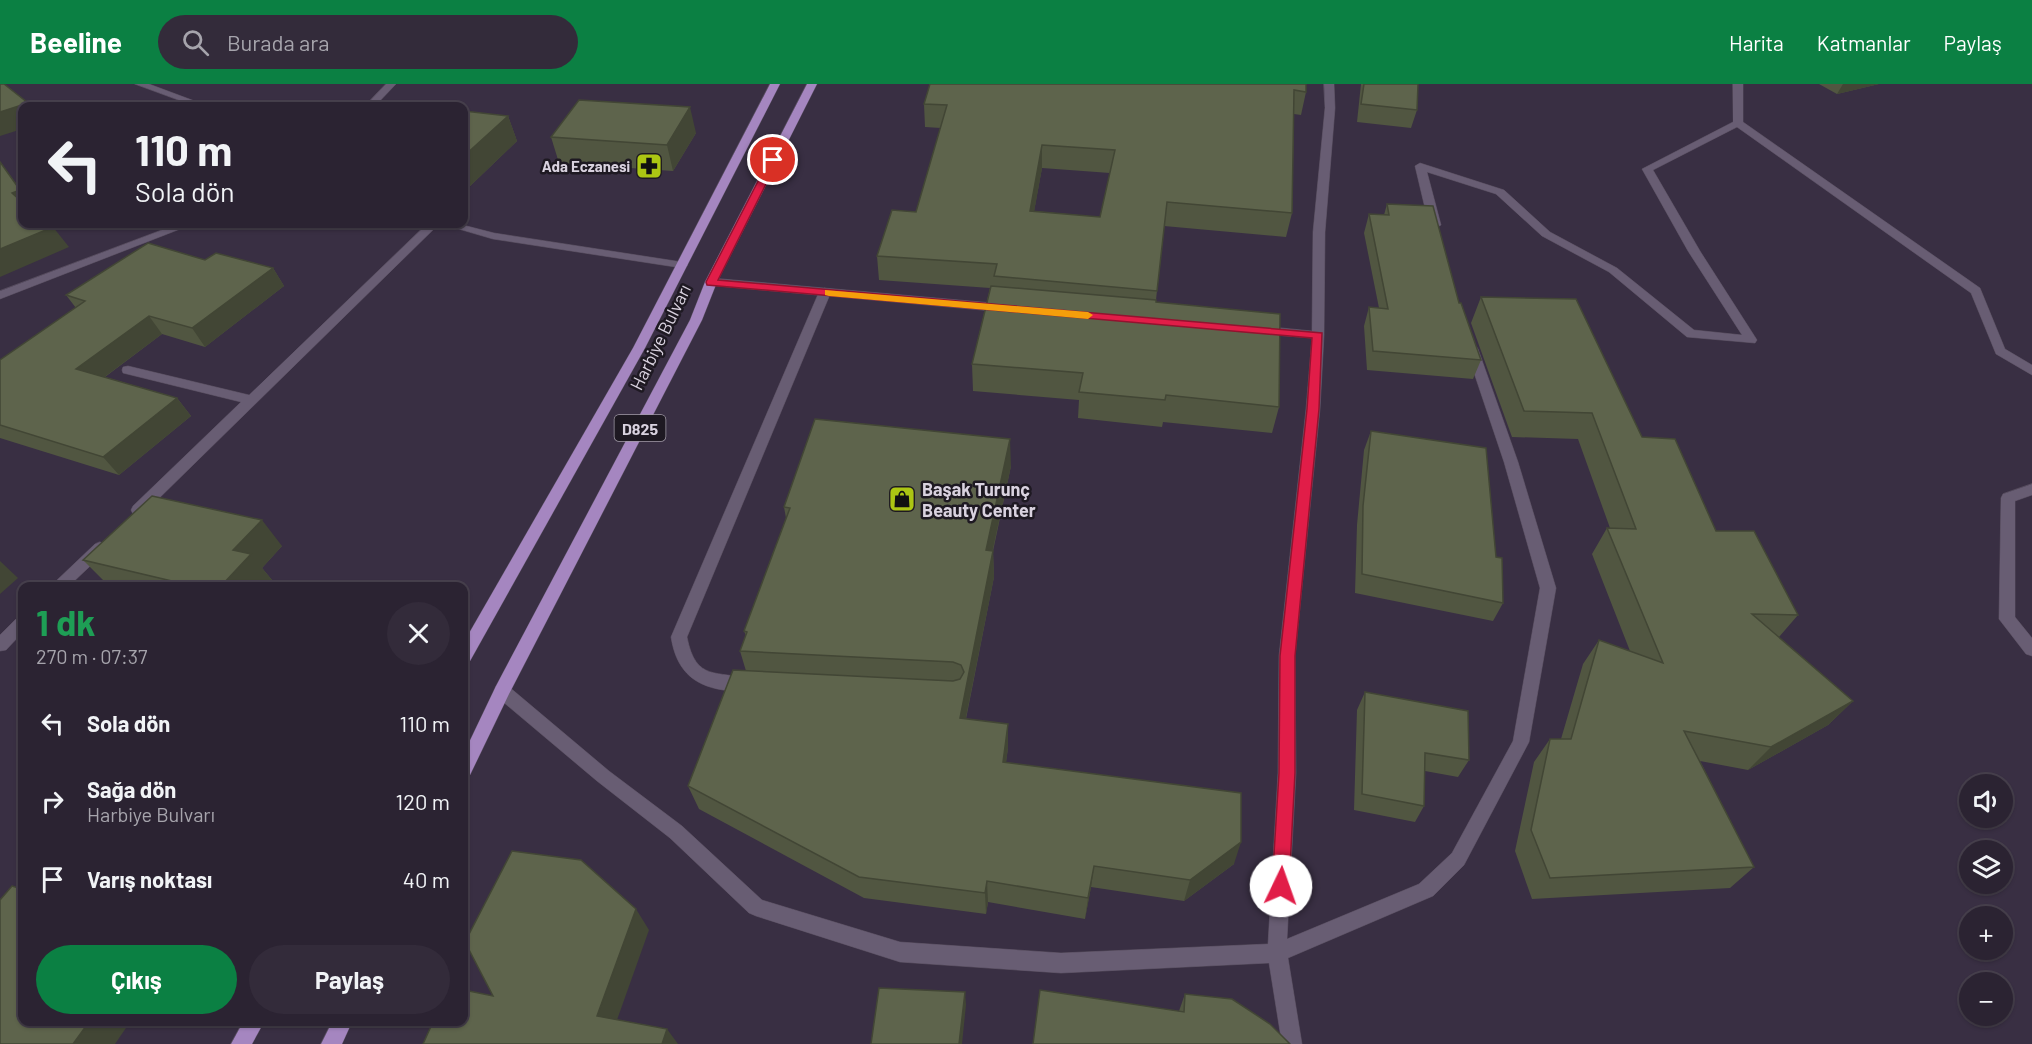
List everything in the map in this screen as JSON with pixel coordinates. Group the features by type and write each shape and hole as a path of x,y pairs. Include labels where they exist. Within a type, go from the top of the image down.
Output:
{"main road":[{"name":"Harbiye Bulvarı","path":"468,649 639,348 775,84"},
{"name":"Harbiye Bulvarı","path":"468,762 502,691 696,320 711,282 812,84"},
{"path":"241,1044 252,1026"},
{"path":"331,1044 340,1026"}],"street":[{"path":"140,84 192,102"},
{"path":"374,102 391,84"},
{"path":"1292,1044 1277,953 1287,773 1287,656 1313,409 1318,335 1319,232 1330,108 1329,84"},
{"path":"1738,84 1738,123"},
{"path":"1439,242 1420,166 1500,192 1546,234 1613,270 1691,334 1751,340 1694,251 1647,169 1738,123"},
{"path":"1738,123 1976,291 2000,351 2032,371"},
{"path":"0,295 176,228"},
{"path":"126,522 429,228"},
{"path":"463,228 492,236 682,265"},
{"path":"711,282 1013,309"},
{"path":"759,686 713,684 697,674 686,662 680,650 679,637 825,292"},
{"path":"1248,329 1318,335"},
{"path":"502,691 603,776 676,832 756,908 900,951 1061,963 1277,953 1426,890 1458,859 1521,742 1548,588 1511,462 1465,330"},
{"path":"128,369 251,400"},
{"path":"2032,489 2008,498 2007,619 2032,649"},
{"path":"64,582 110,538"},
{"path":"0,645 18,627"}],"building":[{"path":"0,84 4,84 27,102 18,102 18,106 0,112"},
{"path":"930,84 1306,84 1306,92 1294,90 1292,213 1167,202 1157,291 994,276 997,264 877,256 892,210 916,212 947,105 924,104","holes":["1042,145 1115,150 1100,217 1030,211"]},
{"path":"1364,84 1418,84 1417,110 1361,104"},
{"path":"579,100 690,107 667,145 551,137"},
{"path":"468,111 508,116 468,152"},
{"path":"0,162 18,187 18,191 12,193 18,198 18,228 51,228 0,249"},
{"path":"1387,204 1433,206 1459,303 1461,303 1481,360 1373,351 1369,307 1388,309 1369,214 1389,215"},
{"path":"148,243 205,260 216,253 273,268 192,328 149,316 76,369 177,398 103,457 0,425 0,360 85,301 66,295"},
{"path":"991,286 1156,300 1156,302 1280,314 1279,407 1166,395 1165,400 1079,392 1083,373 972,364"},
{"path":"1481,297 1576,299 1642,437 1675,439 1716,531 1754,531 1798,615 1752,614 1853,701 1771,747 1684,731 1754,867 1550,878 1531,830 1550,739 1571,739 1599,640 1663,663 1607,528 1636,529 1592,413 1524,411"},
{"path":"815,419 1010,439 986,550 993,551 960,718 1008,724 1003,762 1241,793 1241,842 1190,880 1094,866 1088,898 987,881 985,893 859,877 688,786 733,670 953,681 960,679 964,672 961,665 953,662 740,651 747,632 744,631 790,508 784,507"},
{"path":"1371,431 1486,448 1496,557 1502,558 1503,603 1362,574 1363,506"},
{"path":"152,496 262,520 233,550 251,554 225,582 176,582 83,560"},
{"path":"1365,692 1468,711 1469,760 1425,753 1424,806 1362,794"},
{"path":"512,851 581,860 636,909 597,1016 667,1029 662,1044 423,1044 431,1026 468,1026 468,991 493,996 468,948 468,936"},
{"path":"12,886 18,888 18,1026 86,1026 73,1044 0,1044 0,900"},
{"path":"879,988 965,992 959,1044 871,1044"},
{"path":"1040,990 1184,1012 1185,994 1232,999 1270,1024 1290,1044 1033,1044"}],"slow traffic":[{"path":"829,293 1088,315"}],"place":[{"name":"Ada Eczanesi","path":"649,166"},
{"name":"Başak Turunç Beauty Center","path":"902,499"}],"route":[{"path":"773,160 711,282 1318,335 1313,409 1287,656 1287,773 1281,886"}]}
